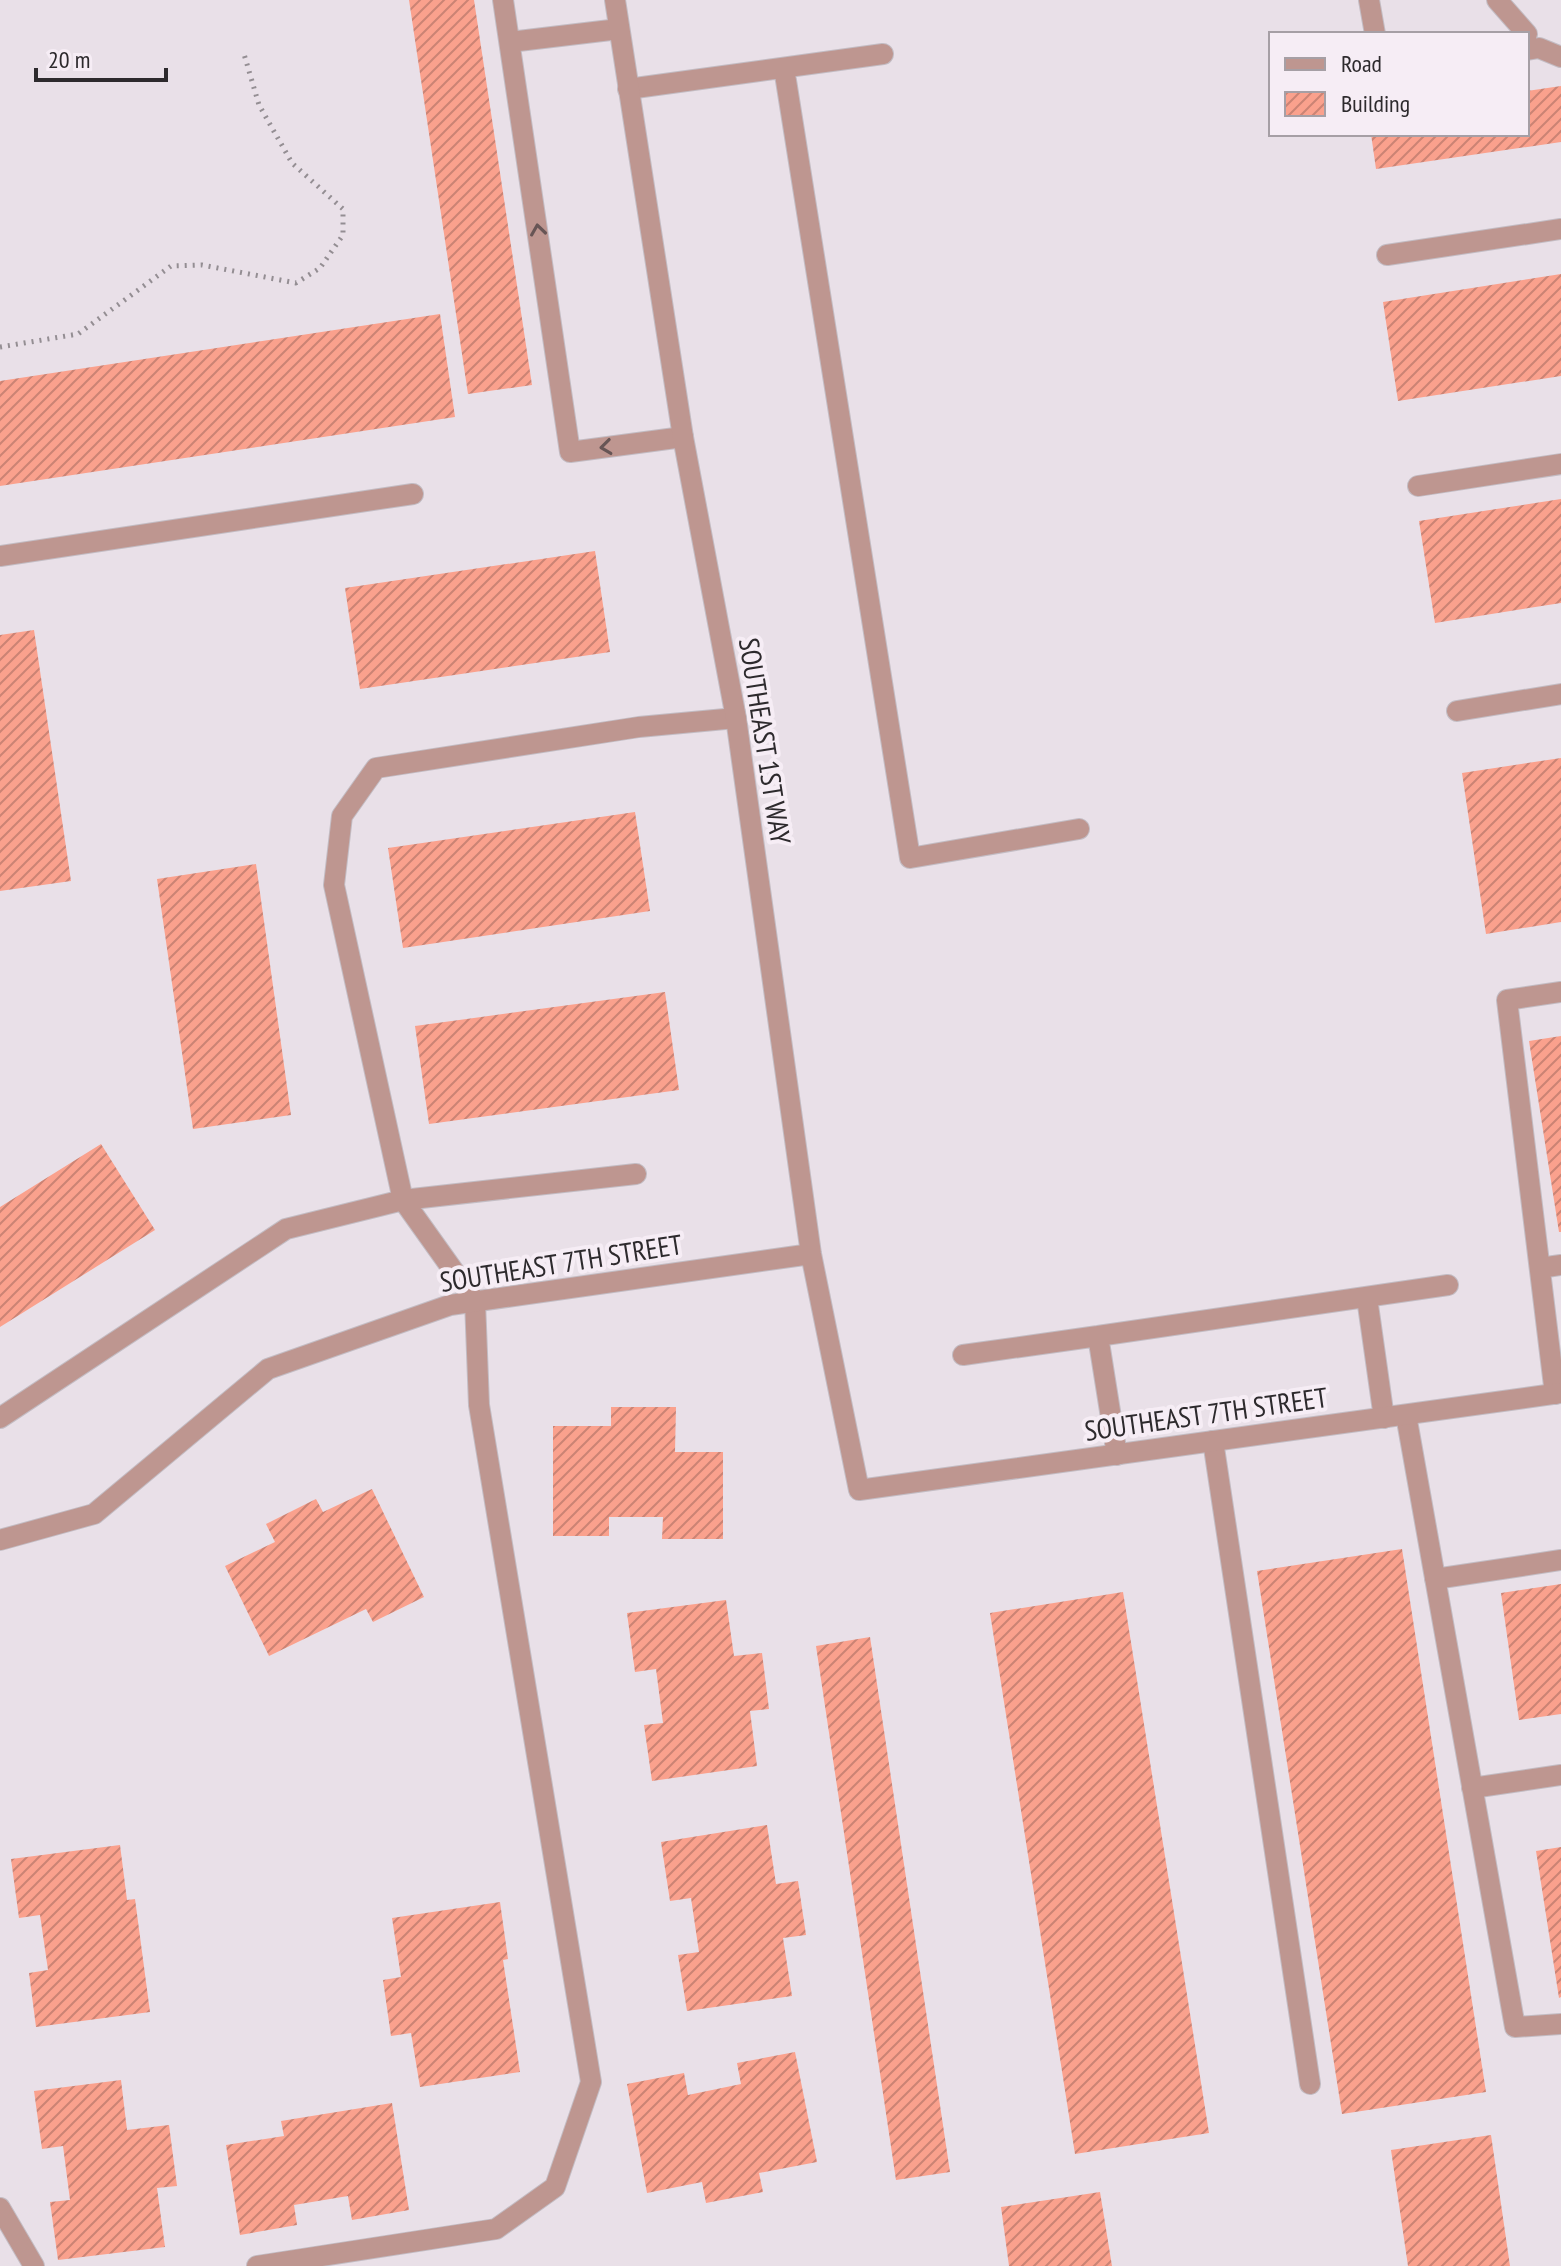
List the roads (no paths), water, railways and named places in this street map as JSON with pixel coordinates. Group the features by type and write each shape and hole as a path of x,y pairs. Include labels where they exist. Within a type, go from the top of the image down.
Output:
{"street":[{"path":"503,0 570,452 683,437"},
{"name":"SOUTHEAST 1ST WAY","path":"615,0 683,437 736,718 811,1254 859,1490"},
{"path":"1369,0 1375,32"},
{"path":"1497,0 1523,32"},
{"path":"510,42 619,29"},
{"path":"1530,41 1561,57"},
{"path":"628,89 883,54"},
{"path":"784,68 910,858 1079,829"},
{"path":"1387,255 1561,229"},
{"path":"1418,486 1561,464"},
{"path":"0,556 413,494"},
{"path":"1457,711 1561,694"},
{"path":"257,2266 496,2229 555,2187 591,2082 479,1405 475,1301 403,1200 334,885 342,816 376,768 639,727 736,718"},
{"path":"1558,1393 1507,1000 1561,992"},
{"path":"0,1418 286,1229 403,1200 636,1174"},
{"name":"SOUTHEAST 7TH STREET","path":"0,1540 94,1514 268,1369 450,1305 811,1254"},
{"path":"1540,1268 1561,1265"},
{"path":"963,1355 1448,1285"},
{"path":"1367,1298 1384,1418"},
{"path":"1098,1336 1117,1455"},
{"name":"SOUTHEAST 7TH STREET","path":"859,1490 1558,1393"},
{"path":"1406,1415 1515,2027 1561,2024"},
{"path":"1213,1441 1310,2084"},
{"path":"1435,1579 1561,1560"},
{"path":"1472,1788 1561,1775"},
{"path":"0,2208 34,2266"}]}
